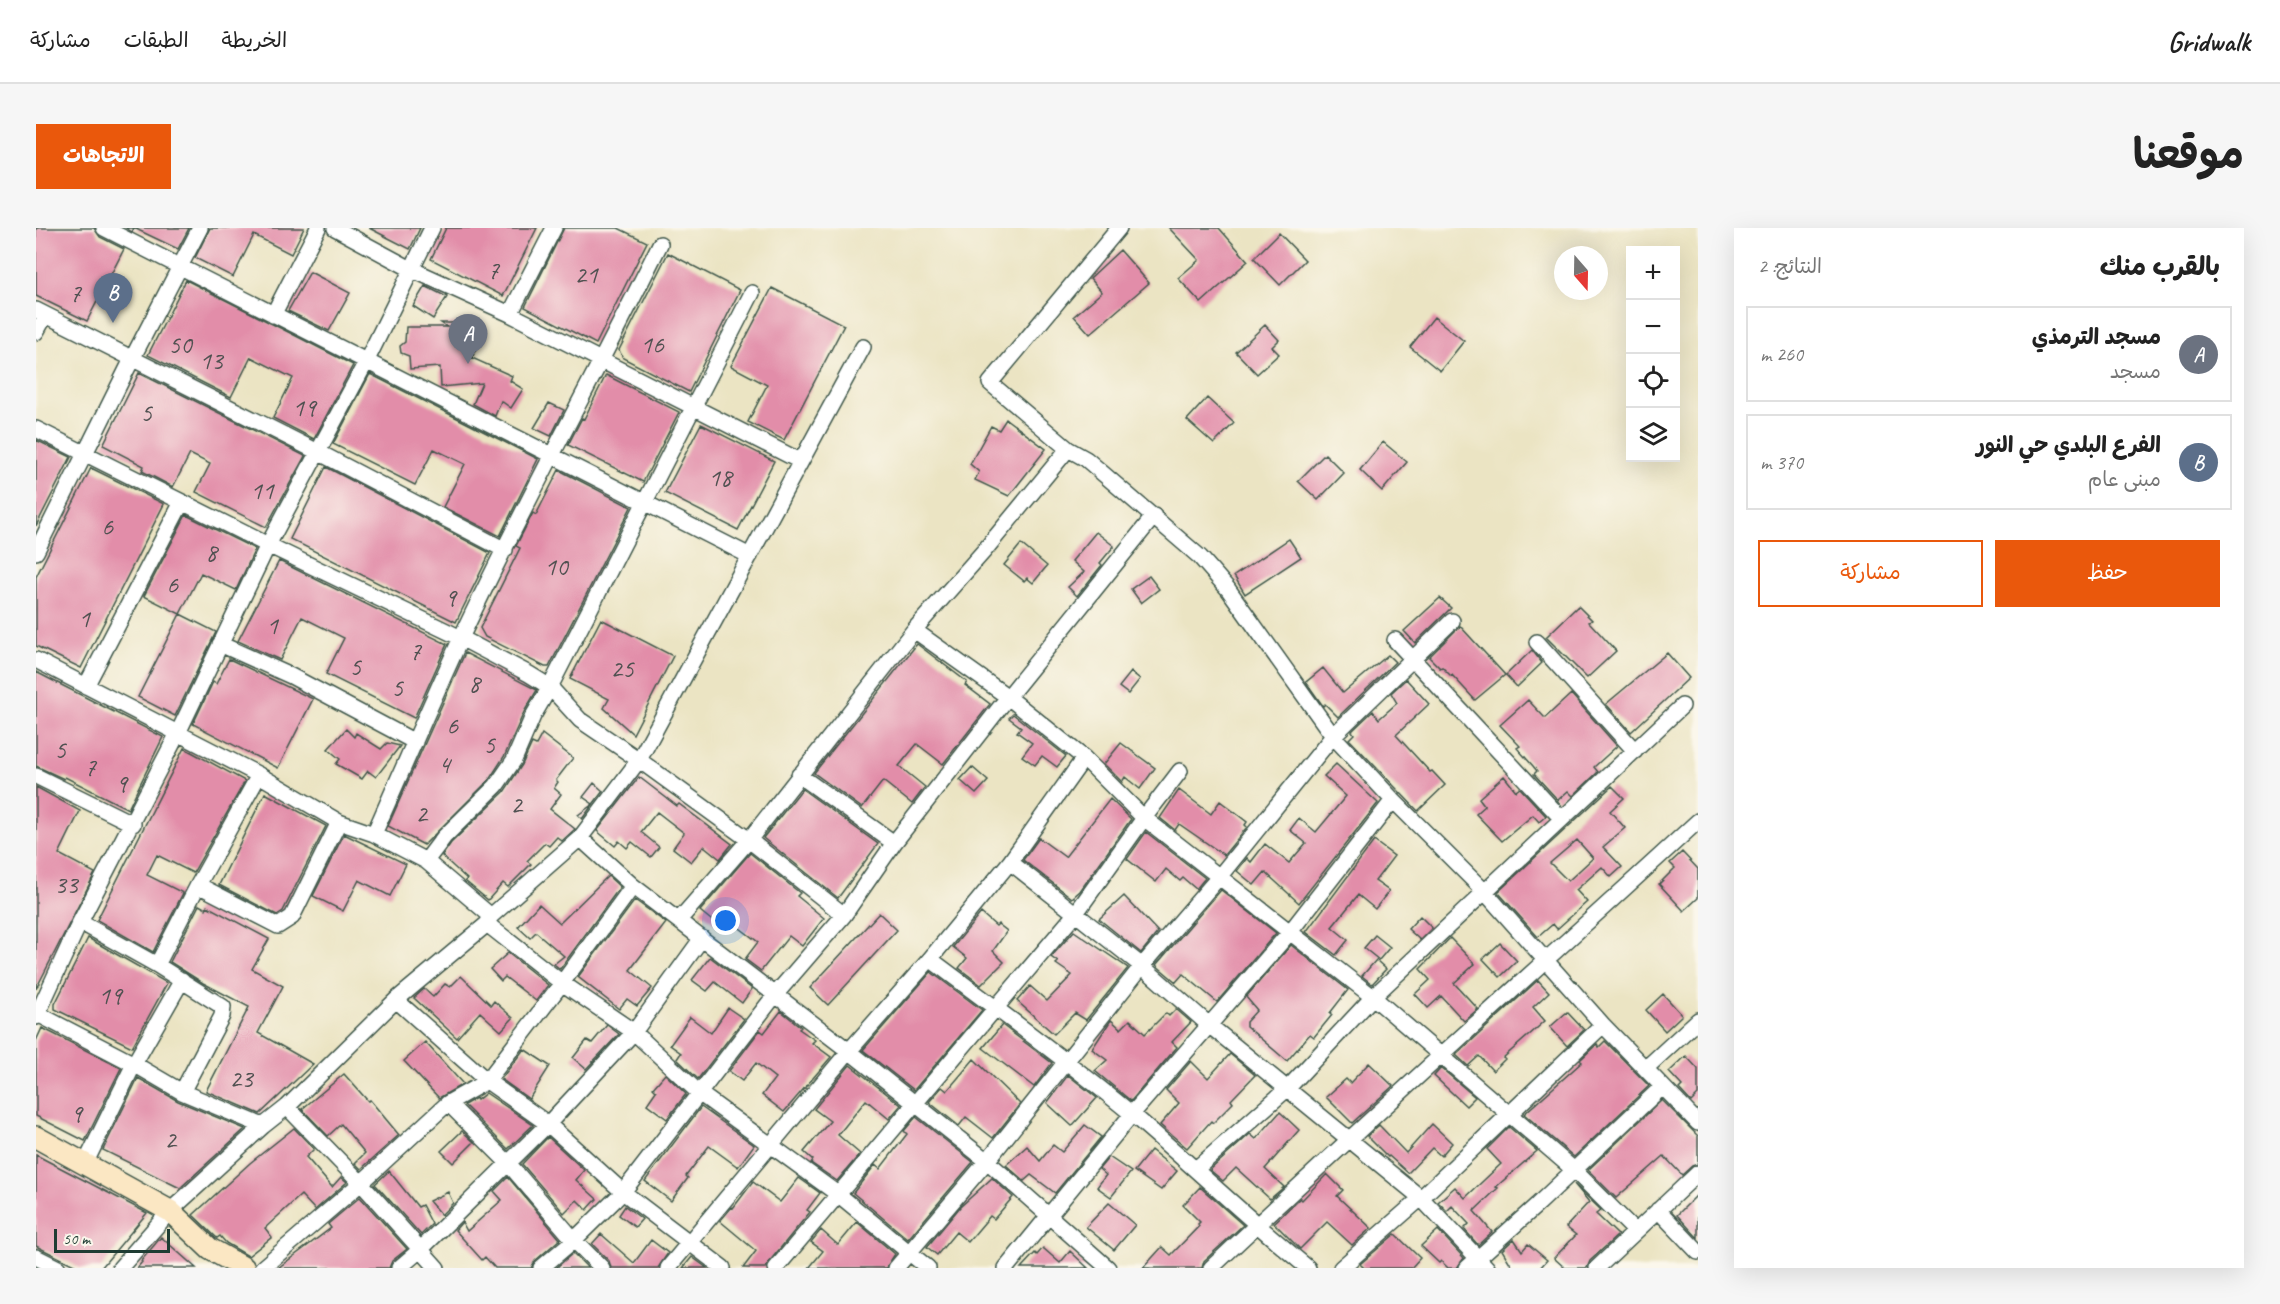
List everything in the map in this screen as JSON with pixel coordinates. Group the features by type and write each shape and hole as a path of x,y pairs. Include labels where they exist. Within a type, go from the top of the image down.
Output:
{"street":[{"path":"104,228 750,556"},
{"path":"36,552 200,228"},
{"path":"273,315 318,228"},
{"path":"335,228 411,269 510,314 801,461"},
{"path":"263,1126 183,1092 134,1064 37,1015 80,922 133,824 268,545 366,362 432,228"},
{"path":"510,314 554,228"},
{"path":"1119,228 990,383 1068,449 1086,459 1200,557 1228,589 1333,736 1484,891 1603,1025 1698,1123"},
{"path":"374,834 461,638 660,244"},
{"path":"426,861 444,837 495,786 514,760 533,716 695,409 752,293"},
{"path":"36,332 41,313 318,452 505,550"},
{"path":"120,1268 170,1210 287,1107 396,1000 580,838 639,760 863,347"},
{"path":"36,429 461,638 550,687 580,720 749,840 844,915"},
{"path":"679,920 749,840 914,630 984,551 1068,449"},
{"path":"86,686 182,502"},
{"path":"541,1268 574,1240 623,1192 775,995 844,915 894,843 1008,697 1154,516"},
{"path":"896,1268 987,1161 1142,966 1219,877 1333,736 1452,621"},
{"path":"914,630 1008,697 1084,758 1144,818 1372,997 1574,1170 1635,1231"},
{"path":"1395,640 1562,819"},
{"path":"1537,642 1635,751"},
{"path":"220,644 291,676 415,742"},
{"path":"36,660 259,775 339,822 374,834 426,861 489,920 562,983 634,1032 699,1093 839,1195 928,1268"},
{"path":"1196,1169 1288,1088 1372,997 1682,706"},
{"path":"668,1268 1010,862 1084,758"},
{"path":"776,1268 1076,913 1180,771"},
{"path":"157,965 259,775"},
{"path":"800,775 894,843"},
{"path":"37,779 133,824"},
{"path":"1006,1268 1132,1114 1290,932 1393,800"},
{"path":"1210,1268 1347,1139 1442,1056 1698,821"},
{"path":"198,885 278,926 292,917 339,822"},
{"path":"580,838 633,886 987,1161 1108,1268"},
{"path":"1010,862 1142,966 1209,1025 1421,1198 1477,1265 1662,1087"},
{"path":"262,1268 361,1183 448,1103 487,1080 633,886"},
{"path":"80,922 157,965 223,1007 222,1016 183,1092"},
{"path":"399,1268 548,1124 634,1032 702,938"},
{"path":"930,959 1066,1061 1132,1114 1256,1225 1308,1268"},
{"path":"86,1162 134,1064 182,980"},
{"path":"396,1000 487,1080 548,1124 623,1192 723,1268"},
{"path":"1646,1068 1698,1020"},
{"path":"1341,1268 1421,1198 1603,1025"},
{"path":"448,1103 508,1163 574,1240 602,1268"},
{"path":"287,1107 361,1183 436,1268"},
{"path":"36,1137 86,1162 170,1210 210,1249 244,1268"},
{"path":"1597,1268 1698,1173"},
{"path":"1658,1210 1698,1252"},
{"path":"36,1257 58,1268"}],"building":[{"path":"36,228 94,228 100,237 124,249 87,321 36,296"},
{"path":"134,228 189,228 178,249"},
{"path":"210,228 304,228 291,254 254,235 233,277 195,258"},
{"path":"369,228 420,228 410,249"},
{"path":"446,228 537,228 503,296 431,259"},
{"path":"564,228 618,228 647,242 596,344 525,307"},
{"path":"1169,228 1219,228 1248,261 1201,303 1178,278 1199,260"},
{"path":"1279,233 1305,260 1280,285 1254,258"},
{"path":"1120,250 1149,283 1090,334 1074,316 1102,292 1090,278"},
{"path":"668,253 740,290 689,392 623,358 619,350"},
{"path":"310,272 350,293 329,331 288,311"},
{"path":"186,280 353,365 314,439 273,418 293,378 251,357 231,397 148,355"},
{"path":"425,286 447,297 433,319 413,306"},
{"path":"772,288 844,325 784,440 748,422 767,385 731,366"},
{"path":"1434,317 1464,341 1440,371 1410,347"},
{"path":"441,323 467,323 470,330 486,330 472,358 512,376 510,381 523,389 511,408 501,401 495,416 473,404 482,383 441,387 440,367 410,369 409,356 401,353 400,346 405,342 406,327 447,327"},
{"path":"1265,325 1279,340 1272,347 1279,354 1257,374 1236,352"},
{"path":"139,373 305,456 266,527 196,492 210,464 190,454 173,487 142,471 144,466 103,445"},
{"path":"370,374 538,459 500,536 443,507 465,464 434,449 415,485 333,444"},
{"path":"606,375 679,412 643,482 568,445"},
{"path":"1207,398 1234,423 1214,444 1187,420"},
{"path":"549,403 564,410 551,436 534,428"},
{"path":"1006,419 1046,449 1009,496 975,480 979,472 970,464 991,426 999,430"},
{"path":"701,424 774,461 738,530 665,493"},
{"path":"36,440 71,457 36,526"},
{"path":"1383,442 1407,462 1382,491 1360,470"},
{"path":"1325,454 1344,473 1318,500 1298,481"},
{"path":"326,467 490,553 456,622 290,539"},
{"path":"91,468 164,504 81,668 36,646 36,577"},
{"path":"559,470 631,507 549,667 545,667 485,637 480,628 520,548 516,546 533,513 536,515"},
{"path":"186,515 255,549 236,590 201,573 180,614 144,596"},
{"path":"1096,532 1114,546 1077,596 1068,587 1084,572 1072,561"},
{"path":"1289,539 1301,557 1245,594 1234,576"},
{"path":"1021,544 1047,566 1033,583 1027,578 1024,581 1004,565"},
{"path":"279,561 447,644 414,718 326,674 344,638 302,617 280,660 238,641"},
{"path":"1149,576 1159,589 1141,603 1131,589"},
{"path":"1440,598 1451,608 1415,643 1404,631"},
{"path":"1578,606 1592,620 1589,622 1616,651 1587,678 1546,637"},
{"path":"180,614 216,632 175,716 138,697"},
{"path":"601,619 673,656 633,734 604,708 609,699 570,679"},
{"path":"1460,626 1505,675 1475,700 1452,675 1442,667 1440,668 1429,657"},
{"path":"917,644 967,682 965,685 990,704 943,764 917,744 899,766 925,787 912,804 883,781 862,808 814,773"},
{"path":"1532,650 1542,663 1517,687 1506,675"},
{"path":"465,653 537,690 524,712 505,755 489,780 424,845 388,826"},
{"path":"1667,653 1689,678 1631,732 1606,704"},
{"path":"1388,655 1395,662 1338,717 1325,704 1323,706 1306,682 1323,668 1343,693"},
{"path":"229,659 313,699 278,768 193,724 213,682 216,684"},
{"path":"36,672 163,737 128,809 65,777 64,779 36,766"},
{"path":"1131,672 1140,679 1128,694 1119,687"},
{"path":"1406,679 1429,704 1396,735 1445,785 1418,811 1349,739 1354,734 1352,731 1373,711 1379,719 1397,703 1391,693"},
{"path":"1571,694 1617,746 1594,767 1598,772 1573,796 1568,791 1558,800 1534,774 1537,771 1517,748 1520,746 1500,725 1528,700 1545,718"},
{"path":"1013,714 1066,756 1057,767 1042,756 1035,765 1022,756 1032,743 1017,732 1021,727 1009,718"},
{"path":"346,729 354,737 356,733 381,749 387,743 400,746 376,777 368,771 362,779 336,764 340,759 328,749"},
{"path":"542,734 573,758 556,780 558,782 554,788 561,794 550,809 575,829 562,841 557,837 549,846 545,843 527,861 531,864 508,887 503,883 488,900 465,881 467,879 442,856 451,843 504,792 522,765 532,743 536,745"},
{"path":"1121,743 1155,768 1140,789 1125,777 1122,782 1104,764"},
{"path":"184,748 245,781 193,873 157,855 147,875 183,893 153,952 97,920"},
{"path":"1336,764 1378,803 1299,903 1265,872 1254,885 1237,871 1247,858 1251,862 1265,844 1289,863 1306,843 1290,830 1299,818 1316,832 1346,796 1324,776"},
{"path":"972,767 988,781 976,794 960,780"},
{"path":"1504,776 1516,791 1520,788 1546,816 1539,822 1533,815 1502,841 1476,814 1485,806 1479,798"},
{"path":"639,777 732,844 720,859 704,846 691,862 673,848 684,833 657,812 641,832 659,847 651,857 632,842 627,848 619,841 615,846 597,831"},
{"path":"594,783 603,791 582,819 578,815 593,804 583,797"},
{"path":"1612,786 1624,798 1610,811 1625,828 1603,847 1622,867 1611,877 1602,867 1576,890 1587,902 1557,929 1553,924 1538,937 1498,892","holes":["1577,840 1593,858 1568,881 1550,863"]},
{"path":"36,787 80,811 59,854 95,873 36,989"},
{"path":"802,789 878,844 838,898 763,838"},
{"path":"1179,790 1211,814 1220,801 1247,822 1245,825 1247,827 1224,855 1179,824 1175,830 1160,818"},
{"path":"265,793 326,826 283,911 277,915 219,885"},
{"path":"1110,799 1131,819 1080,891 1072,898 1023,860 1039,838 1065,857"},
{"path":"1146,832 1205,878 1196,889 1183,878 1180,881 1166,869 1156,882 1127,859"},
{"path":"344,834 406,864 390,896 359,880 343,911 313,896"},
{"path":"1374,841 1394,856 1375,881 1389,891 1375,909 1358,895 1332,927 1348,940 1336,955 1306,932"},
{"path":"1682,852 1698,869 1698,898 1684,911 1659,884 1675,868 1670,863"},
{"path":"750,853 800,893 797,896 824,918 802,946 789,936 761,971 745,959 758,942 728,919 721,928 700,911"},
{"path":"608,876 620,887 560,969 554,964 564,956 536,932 530,938 518,927 539,904 560,923"},
{"path":"1221,890 1276,933 1217,1002 1183,974 1176,982 1156,965"},
{"path":"1124,896 1158,932 1141,953 1099,919"},
{"path":"635,900 666,923 630,970 652,988 637,1006 627,999 619,1009 578,977"},
{"path":"199,905 206,909 207,906 269,939 252,969 283,986 258,1033 313,1064 260,1114 206,1091 249,1007 203,983 170,962"},
{"path":"879,913 897,930 828,1005 810,988"},
{"path":"981,913 996,926 998,924 1007,931 993,951 1004,962 981,985 959,968 967,958 953,947"},
{"path":"1420,916 1432,928 1420,940 1408,929"},
{"path":"1074,931 1128,968 1086,1020 1075,1013 1054,1034 1017,1001 1030,986 1047,1001 1072,975 1056,964 1058,962 1051,957"},
{"path":"1375,935 1390,947 1379,960 1364,948"},
{"path":"88,938 167,983 132,1047 55,1009 55,1004"},
{"path":"1450,938 1475,964 1454,983 1478,1009 1464,1021 1441,996 1428,1008 1415,994 1430,980 1420,969"},
{"path":"1500,943 1517,961 1500,977 1483,959"},
{"path":"1291,945 1348,990 1314,1037 1310,1034 1287,1061 1246,1026 1246,1022 1257,1010 1246,997"},
{"path":"508,953 548,985 536,1001 505,977 501,981 490,969"},
{"path":"710,957 752,989 742,1003 715,982 707,991 692,980"},
{"path":"1376,960 1386,969 1372,984 1362,976"},
{"path":"931,972 982,1010 914,1090 863,1050"},
{"path":"461,976 491,1005 494,1001 513,1018 501,1031 480,1012 457,1038 414,998 424,989 433,997 445,984 450,987"},
{"path":"1538,980 1549,992 1533,1007 1545,1021 1503,1058 1505,1059 1493,1071 1479,1056 1468,1066 1456,1055"},
{"path":"1663,994 1682,1015 1665,1031 1646,1010"},
{"path":"728,1008 744,1019 698,1079 677,1059 681,1053 670,1045 690,1017 711,1033"},
{"path":"1176,1009 1191,1022 1172,1042 1177,1047 1131,1101 1095,1071 1107,1060 1092,1049 1111,1020 1121,1029 1130,1020 1145,1034 1166,1013 1169,1016"},
{"path":"781,1011 801,1027 799,1029 815,1040 812,1043 831,1057 784,1112 762,1095 775,1078 756,1063 742,1081 729,1071 760,1030 764,1033"},
{"path":"1567,1012 1584,1030 1567,1046 1550,1027"},
{"path":"607,1025 619,1034 586,1069 573,1058 587,1040 592,1043"},
{"path":"1002,1025 1052,1063 1034,1087 983,1048"},
{"path":"42,1028 121,1068 85,1141 36,1116 36,1041"},
{"path":"1605,1041 1649,1086 1574,1157 1524,1114 1582,1062 1580,1060 1597,1044 1599,1047"},
{"path":"425,1042 463,1084 439,1098 404,1061"},
{"path":"524,1049 550,1066 529,1099 501,1079"},
{"path":"1230,1054 1255,1075 1231,1100 1233,1103 1213,1123 1211,1121 1187,1148 1160,1125 1179,1103 1166,1090 1191,1061 1208,1078"},
{"path":"1686,1056 1698,1069 1698,1095 1691,1102 1679,1089 1682,1086 1669,1072"},
{"path":"974,1059 1020,1104 993,1138 966,1117 959,1126 929,1102 942,1087 947,1091"},
{"path":"1369,1063 1393,1086 1352,1123 1326,1097 1346,1079 1350,1083"},
{"path":"850,1065 901,1105 889,1119 866,1100 838,1135 860,1154 837,1181 811,1163 813,1160 804,1152 830,1121 814,1109"},
{"path":"1441,1068 1475,1097 1466,1106 1434,1076"},
{"path":"344,1074 368,1101 370,1100 399,1135 361,1169 355,1163 365,1153 341,1124 328,1136 302,1109"},
{"path":"665,1074 686,1094 667,1119 647,1104 656,1091 653,1088"},
{"path":"1068,1075 1097,1098 1072,1126 1047,1103"},
{"path":"138,1078 178,1101 245,1129 180,1188 103,1150"},
{"path":"486,1093 533,1125 508,1149 464,1105 476,1098 477,1100"},
{"path":"1662,1100 1698,1136 1698,1164 1682,1175 1664,1156 1616,1198 1588,1170"},
{"path":"701,1107 754,1145 738,1167 709,1146 686,1176 688,1178 671,1201 645,1181"},
{"path":"1280,1112 1299,1130 1265,1169 1284,1187 1270,1199 1236,1168 1223,1181 1210,1170 1250,1134 1256,1139"},
{"path":"916,1117 973,1162 908,1239 853,1193 875,1165 880,1169 907,1134 904,1131"},
{"path":"1432,1124 1452,1143 1441,1156 1432,1148 1408,1173 1367,1136 1379,1125 1406,1153"},
{"path":"1085,1125 1101,1137 1055,1193 1031,1175 1024,1181 1006,1165 1027,1146 1040,1161 1053,1145 1062,1152"},
{"path":"1509,1127 1537,1151 1496,1187 1498,1188 1474,1211 1492,1232 1478,1245 1464,1229 1469,1224 1452,1206 1447,1211 1438,1202 1455,1187 1465,1198 1501,1164 1487,1149"},
{"path":"294,1128 314,1149 306,1157 332,1187 341,1177 347,1182 315,1210 301,1195 265,1228 272,1237 248,1256 226,1243 220,1236 217,1238 193,1215 250,1163"},
{"path":"462,1131 474,1142 453,1163 441,1151"},
{"path":"548,1137 584,1170 576,1180 597,1199 587,1210 577,1200 564,1213 522,1164"},
{"path":"1151,1150 1177,1171 1161,1190 1134,1171"},
{"path":"36,1155 147,1213 101,1268 80,1268 36,1246"},
{"path":"1109,1157 1131,1172 1111,1197 1097,1187 1106,1175 1099,1169"},
{"path":"389,1171 418,1207 422,1205 432,1224 421,1235 375,1184"},
{"path":"1327,1174 1343,1190 1337,1196 1371,1228 1352,1245 1327,1222 1300,1249 1274,1223 1300,1198 1302,1200"},
{"path":"508,1177 560,1239 535,1261 531,1268 495,1268 485,1257 482,1260 455,1230 462,1222 467,1231 502,1200 494,1191"},
{"path":"799,1178 820,1193 807,1210 810,1212 766,1268 743,1268 756,1251 720,1221 753,1182 780,1202"},
{"path":"992,1178 1013,1197 994,1219 990,1216 968,1242 956,1232 937,1255 927,1247 960,1207"},
{"path":"1574,1184 1601,1210 1596,1214 1618,1235 1590,1261 1587,1268 1565,1268 1554,1258 1576,1235 1566,1227 1589,1202"},
{"path":"1200,1187 1243,1225 1204,1261 1202,1268 1143,1268 1162,1247 1171,1255 1199,1226 1200,1222 1183,1205"},
{"path":"448,1192 453,1203 441,1215 429,1201"},
{"path":"1698,1194 1698,1238 1677,1215"},
{"path":"360,1197 407,1249 392,1261 389,1268 278,1268 331,1228 328,1224"},
{"path":"1109,1203 1135,1225 1114,1250 1086,1227"},
{"path":"625,1206 642,1219 635,1227 619,1215"},
{"path":"857,1222 895,1254 886,1268 809,1268 823,1251 811,1242 821,1230 838,1245"},
{"path":"1438,1230 1464,1258 1457,1268 1448,1268 1441,1261 1439,1263 1421,1246"},
{"path":"601,1234 634,1263 651,1240 668,1253 658,1268 611,1268 609,1261 592,1244"},
{"path":"1395,1234 1420,1258 1411,1268 1364,1268 1360,1264"},
{"path":"161,1237 196,1268 137,1268"},
{"path":"1514,1239 1522,1251 1528,1244 1547,1260 1540,1268 1513,1268 1502,1250"},
{"path":"1043,1248 1060,1263 1070,1251 1088,1268 1021,1268"},
{"path":"573,1253 588,1268 556,1268"},
{"path":"692,1257 707,1268 683,1268"}],"place":[{"name":"الفرع البلدي حي النور","path":"113,323"},
{"name":"مسجد الترمذي","path":"468,364"}]}
